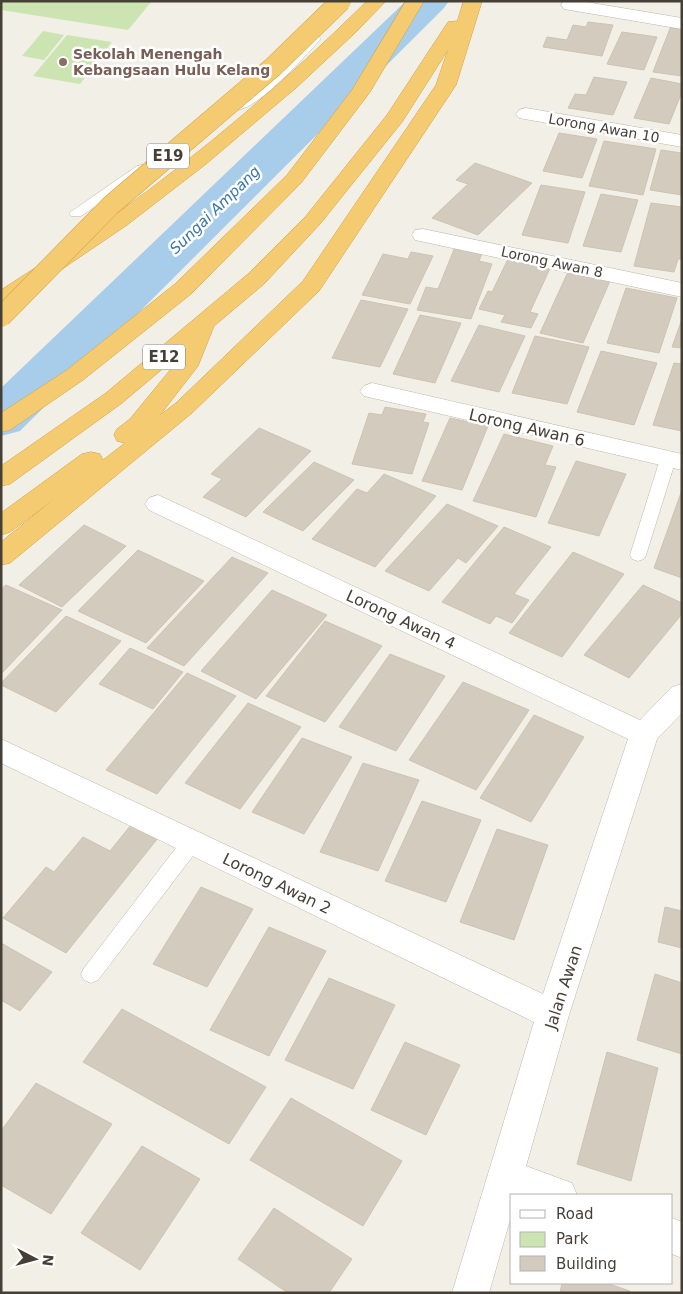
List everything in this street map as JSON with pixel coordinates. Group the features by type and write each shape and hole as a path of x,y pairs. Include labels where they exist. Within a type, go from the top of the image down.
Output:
{"highway":[{"name":"E19","path":"1,317 110,206 273,67 340,1"},
{"path":"1,300 135,209 256,115 351,28 377,1"},
{"name":"E12","path":"1,424 75,375 183,289 294,179 360,92 415,1"},
{"path":"1,556 184,408 311,286 385,178 446,84 472,1"},
{"name":"E12","path":"1,478 114,398 256,279 313,220 395,118 472,1"},
{"path":"1,526 139,425 186,366 204,324"}],"street":[{"path":"570,5 682,24"},
{"name":"Lorong Awan 10","path":"526,114 682,141"},
{"name":"Lorong Awan 8","path":"423,235 682,290"},
{"name":"Lorong Awan 6","path":"372,391 675,461"},
{"name":"Lorong Awan 4","path":"158,504 644,734"},
{"name":"Jalan Awan","path":"470,1293 553,1015 644,734 682,695"},
{"name":"Lorong Awan 2","path":"1,750 553,1015"},
{"path":"506,1176 555,1194"}],"lane":[{"path":"76,213 270,85 352,1"},
{"path":"638,555 675,461"},
{"path":"91,974 192,842"}],"green space":[{"path":"1,1 152,1 128,30 1,10"},
{"path":"43,31 64,35 44,60 22,56"},
{"path":"67,35 112,42 80,84 33,76"}],"building":[{"path":"588,22 613,25 602,56 543,47 547,37 567,40 573,25 586,27"},
{"path":"671,26 682,28 682,76 653,72"},
{"path":"622,32 657,37 644,70 607,64"},
{"path":"594,77 627,82 613,115 568,108 575,94 586,95"},
{"path":"651,78 682,84 682,92 669,124 634,118"},
{"path":"559,133 597,139 582,178 543,171"},
{"path":"604,141 656,149 643,195 589,186"},
{"path":"661,150 682,153 682,195 650,190"},
{"path":"475,163 532,183 478,235 432,218 468,184 456,180"},
{"path":"541,185 585,192 568,243 522,235"},
{"path":"601,194 638,200 621,252 583,246"},
{"path":"651,203 682,207 682,259 678,259 674,272 634,266"},
{"path":"455,247 483,251 479,261 492,264 471,319 417,310 426,287 438,289"},
{"path":"411,252 433,256 410,304 362,295 383,254 408,259"},
{"path":"509,257 551,266 530,312 538,314 531,328 501,322 505,315 479,309 488,291 492,292"},
{"path":"568,272 610,281 583,343 540,333"},
{"path":"626,288 677,298 659,353 607,343"},
{"path":"361,300 408,309 380,367 332,358"},
{"path":"420,315 461,323 435,383 393,374"},
{"path":"682,319 682,348 672,347"},
{"path":"479,325 525,336 499,392 451,381"},
{"path":"535,336 589,347 567,404 512,393"},
{"path":"601,351 657,363 634,425 577,412"},
{"path":"674,363 682,364 682,431 653,425"},
{"path":"385,407 426,414 423,422 429,423 412,474 352,464 369,413 382,415"},
{"path":"450,418 488,426 462,490 422,481"},
{"path":"259,428 311,451 246,517 203,497 222,479 211,474"},
{"path":"504,434 553,446 545,465 556,467 536,517 473,501"},
{"path":"576,461 626,474 599,536 548,523"},
{"path":"314,462 354,480 303,531 263,512"},
{"path":"384,474 436,496 375,567 312,539 357,489 367,493"},
{"path":"682,490 682,578 654,568"},
{"path":"447,504 498,526 466,563 458,558 429,591 385,571"},
{"path":"84,525 126,546 62,607 19,585"},
{"path":"504,527 551,547 514,594 529,600 512,623 496,616 490,624 442,602"},
{"path":"138,550 204,581 146,643 78,611"},
{"path":"573,552 624,574 562,657 509,633"},
{"path":"232,557 268,573 184,666 147,648"},
{"path":"6,585 62,610 1,674 1,589"},
{"path":"643,585 682,603 682,614 629,678 584,655"},
{"path":"272,590 327,615 256,699 201,671"},
{"path":"66,616 121,641 56,712 1,685 1,683"},
{"path":"325,621 382,646 325,722 266,696"},
{"path":"130,648 183,672 153,709 99,684"},
{"path":"390,654 445,676 396,751 339,727"},
{"path":"187,673 236,696 157,794 106,770"},
{"path":"463,682 529,710 476,790 409,760"},
{"path":"248,703 301,727 240,809 185,783"},
{"path":"534,715 584,737 531,822 480,798"},
{"path":"302,738 352,757 304,834 252,812"},
{"path":"363,763 419,780 378,871 320,852"},
{"path":"422,801 481,820 446,902 385,881"},
{"path":"131,825 158,838 66,953 3,918 46,867 54,872 83,837 110,851"},
{"path":"497,829 548,845 514,940 460,922"},
{"path":"201,887 253,909 207,987 153,964"},
{"path":"665,907 682,911 682,948 658,942"},
{"path":"269,927 326,951 269,1056 210,1030"},
{"path":"1,943 52,972 20,1011 1,1000"},
{"path":"655,974 682,983 682,1054 637,1040"},
{"path":"329,978 395,1005 353,1089 285,1060"},
{"path":"122,1009 266,1087 229,1144 83,1062"},
{"path":"405,1042 460,1065 426,1135 371,1110"},
{"path":"607,1052 658,1068 631,1181 577,1164"},
{"path":"36,1083 112,1124 51,1214 1,1185 1,1131"},
{"path":"291,1098 402,1161 363,1226 250,1160"},
{"path":"142,1146 200,1179 140,1270 81,1233"},
{"path":"274,1208 352,1259 329,1293 288,1293 238,1259"},
{"path":"562,1284 609,1284 630,1291 629,1293 560,1293"}],"waterway":[{"name":"Sungai Ampang","path":"1,419 429,1"}],"place":[{"name":"Sekolah Menengah Kebangsaan Hulu Kelang","path":"63,62"}]}
